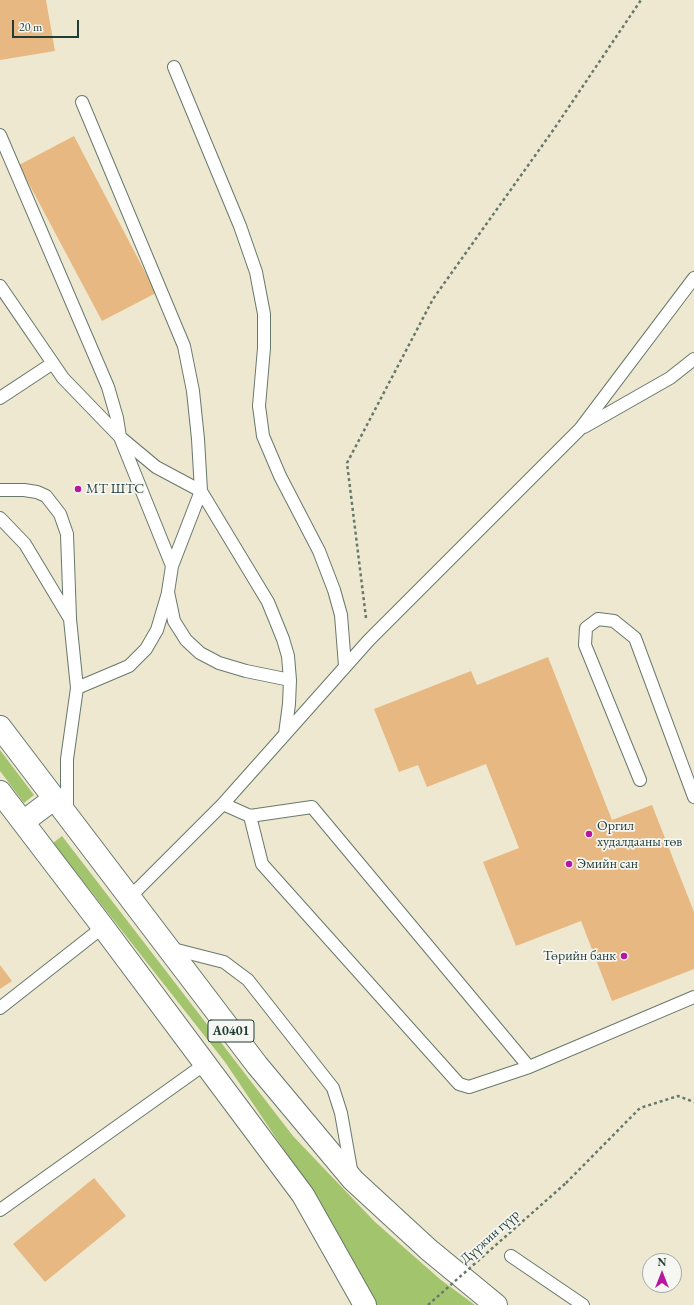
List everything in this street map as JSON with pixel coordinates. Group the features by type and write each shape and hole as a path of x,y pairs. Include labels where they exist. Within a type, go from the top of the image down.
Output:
{"highway":[{"name":"A0401","path":"0,727 257,1065 353,1180 429,1250 496,1305"},
{"name":"A0401","path":"0,792 103,927 302,1195 365,1305"},
{"path":"23,822 61,806"}],"lane":[{"path":"174,67 240,226 256,272 264,314 264,348 259,406 262,436 280,476 319,551 334,590 341,615 346,666"},
{"path":"78,688 129,666 146,649 157,630 168,592 172,566 201,491 193,391 184,346 82,102"},
{"path":"0,135 108,387 117,418 120,437 172,566"},
{"path":"130,897 223,804 369,640 580,429 694,278"},
{"path":"0,286 63,378 120,437 156,467 201,491 268,602 284,639 288,656 290,680 289,704 285,734"},
{"path":"580,429 670,378 694,359"},
{"path":"0,398 53,363"},
{"path":"0,490 24,490 37,492 46,496 60,514 68,534 70,619 78,688 61,806"},
{"path":"0,518 24,544 70,619"},
{"path":"168,592 174,621 186,640 200,653 219,663 246,671 290,680"},
{"path":"640,780 585,645 586,628 598,618 614,621 634,638 694,797"},
{"path":"223,804 250,816 312,807 529,1067"},
{"path":"250,816 262,864 460,1084 468,1087 529,1067 694,997"},
{"path":"0,1008 103,927"},
{"path":"167,947 224,962 248,980 333,1088 341,1113 353,1180"},
{"path":"0,1210 205,1064"},
{"path":"511,1256 584,1305"}],"path":[{"path":"369,640 347,463 433,299 554,129 641,0"},
{"name":"Дүүжин гүүр","path":"428,1305 566,1183 640,1108 678,1096 694,1102"}],"green space":[{"path":"0,750 34,795 24,803 0,771"},
{"path":"62,836 293,1136 375,1222 441,1280 475,1305 377,1305 315,1196 225,1062 53,843"}],"building":[{"path":"0,0 46,0 55,51 0,60"},
{"path":"74,136 156,293 102,321 19,165"},
{"name":"Оргил худалдааны төв","path":"548,657 612,820 652,805 694,912 694,969 612,1001 581,921 516,946 483,862 519,848 486,764 427,787 418,765 399,772 374,709 471,671 477,685"},
{"path":"0,965 12,981 0,989"},
{"path":"94,1178 126,1216 45,1282 13,1244"}],"place":[{"name":"МТ ШТС","path":"78,489"},
{"name":"Оргил худалдааны төв","path":"589,834"},
{"name":"Эмийн сан","path":"569,864"},
{"name":"Төрийн банк","path":"624,956"}]}
